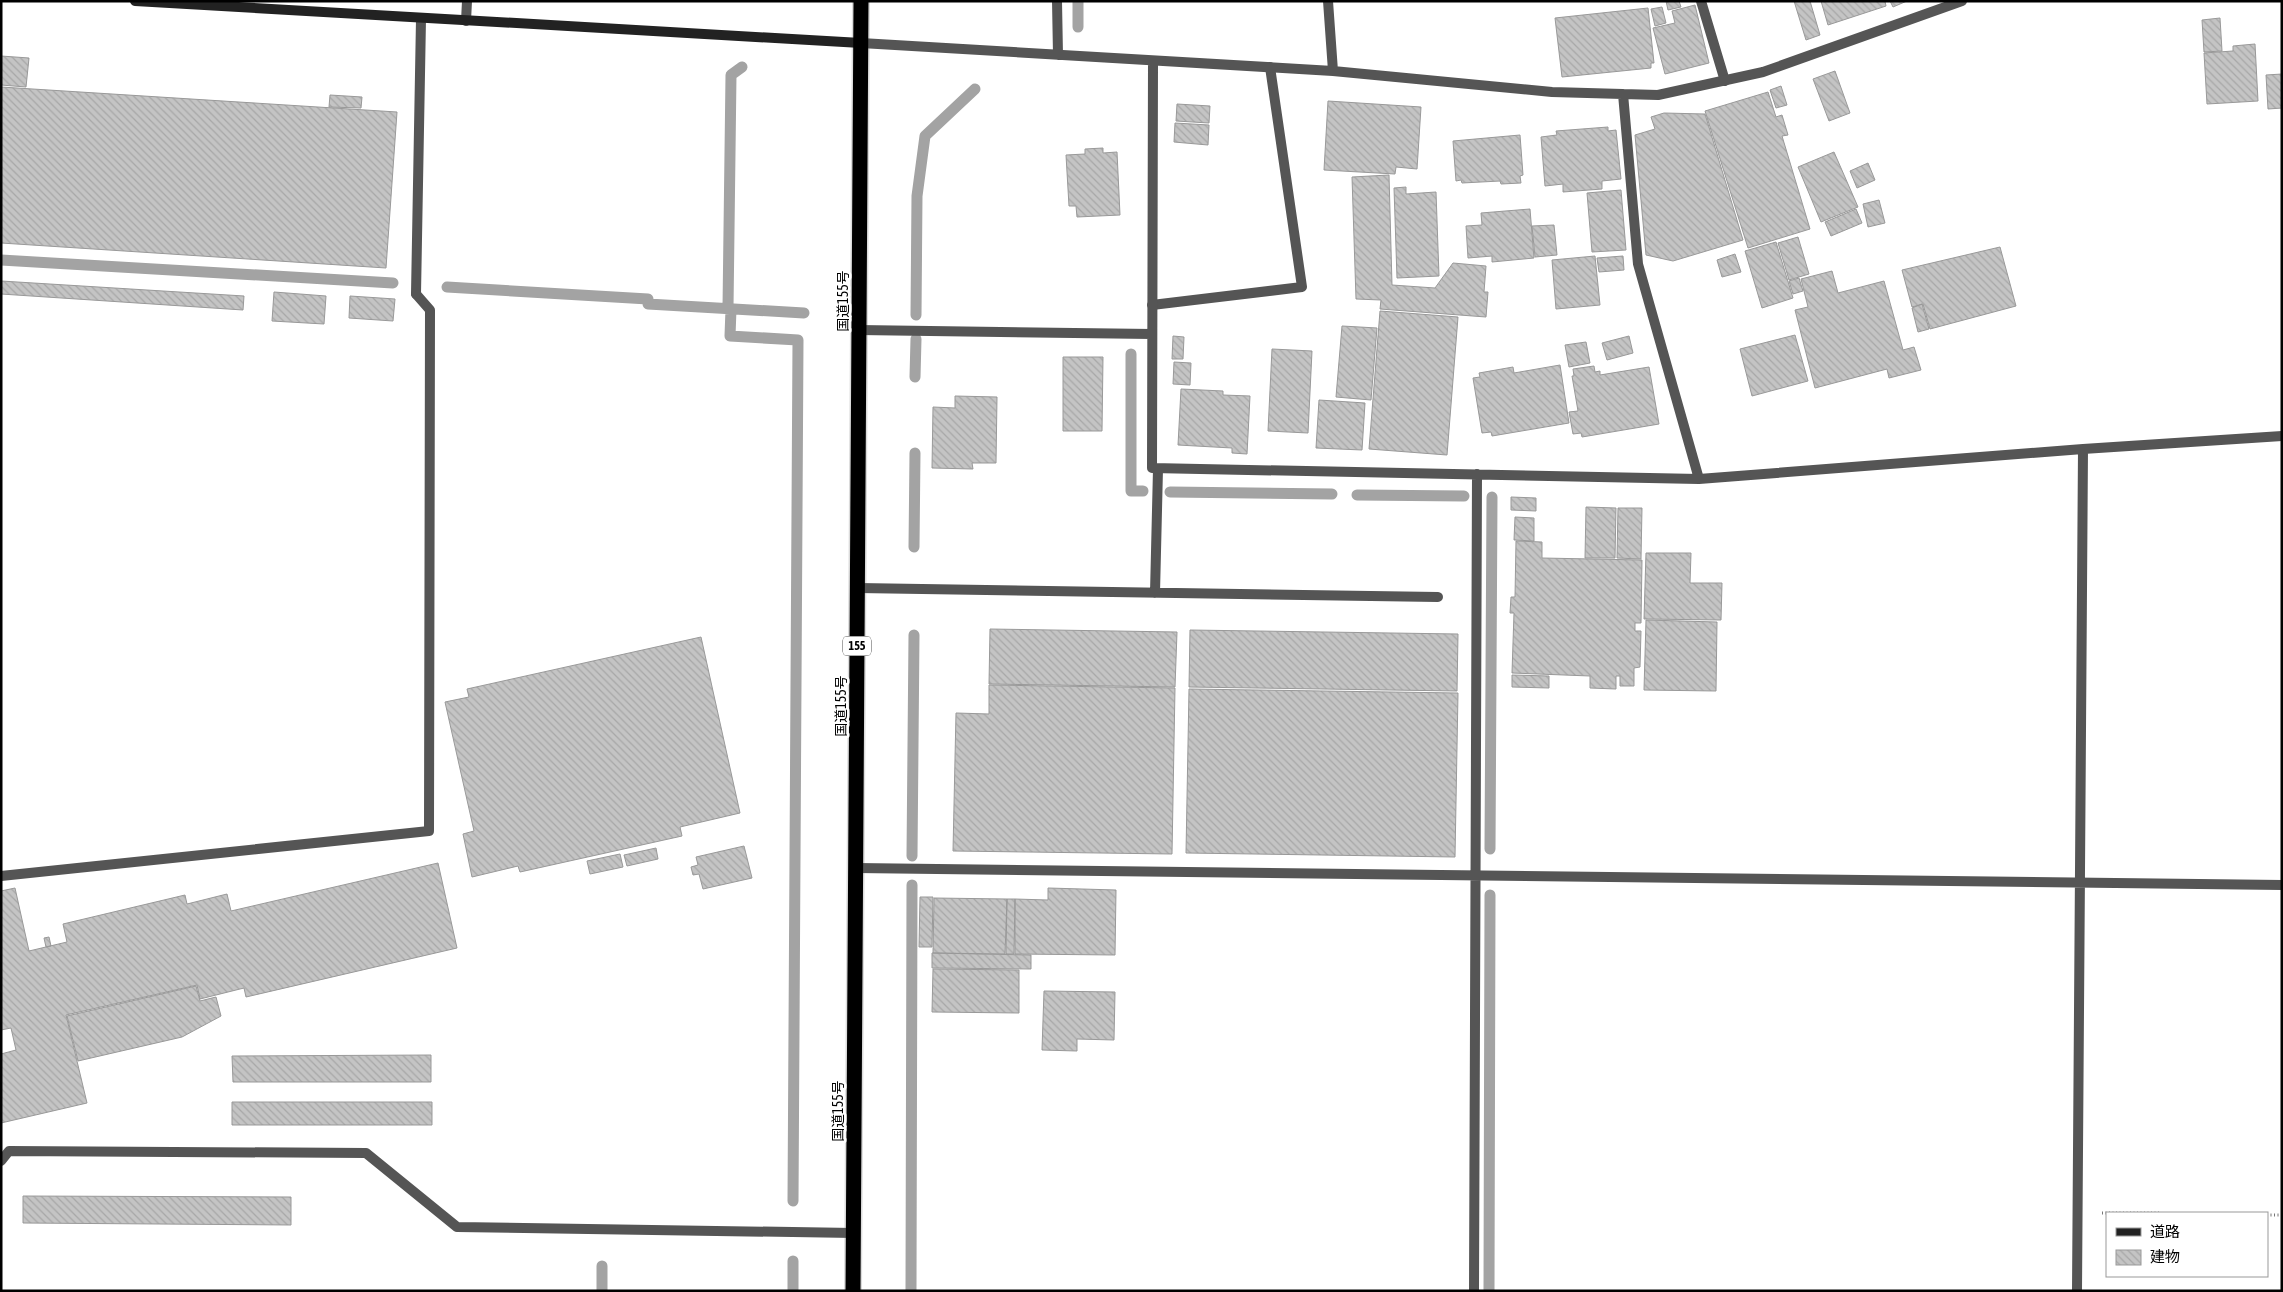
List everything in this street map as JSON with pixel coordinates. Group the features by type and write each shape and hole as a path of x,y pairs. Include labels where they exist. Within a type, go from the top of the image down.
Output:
{"highway":[{"name":"国道155号","path":"853,1291 861,1"}],"street":[{"path":"135,1 1270,67 1333,71 1552,92 1658,95 1763,72 1962,1"},
{"path":"466,1 466,21"},
{"path":"1057,1 1058,55"},
{"path":"1328,1 1333,71"},
{"path":"1701,1 1725,81"},
{"path":"1,876 429,831 430,310 416,294 421,18"},
{"path":"1153,60 1152,468 1699,479 2083,449 2282,436"},
{"path":"1152,305 1302,287 1270,67"},
{"path":"1622,94 1638,264 1699,479"},
{"path":"859,330 1152,334"},
{"path":"2077,1291 2083,449"},
{"path":"1156,593 1158,469"},
{"path":"1474,1291 1477,474"},
{"path":"858,588 1438,597"},
{"path":"856,868 2282,885"},
{"path":"1,1161 9,1150 366,1153 457,1227 854,1233"}],"path":[{"path":"2078,1212 2106,1212"},
{"path":"2268,1215 2282,1215"}],"building":[{"path":"1666,1 1679,1 1681,7 1668,10"},
{"path":"1794,1 1810,1 1820,35 1806,40"},
{"path":"1821,1 1885,1 1886,6 1828,25"},
{"path":"1890,1 1907,1 1893,7"},
{"path":"1695,5 1709,63 1665,74 1653,28 1675,23 1672,11"},
{"path":"1662,7 1666,23 1655,26 1651,9"},
{"path":"1648,8 1654,63 1651,63 1651,68 1562,77 1555,18"},
{"path":"2220,18 2222,51 2204,52 2202,20"},
{"path":"2255,44 2258,101 2207,104 2204,53 2233,51 2233,46"},
{"path":"1,56 29,58 26,87 1,85"},
{"path":"1835,71 1850,113 1829,121 1813,79"},
{"path":"2282,74 2282,108 2268,109 2266,75"},
{"path":"1781,86 1787,105 1776,108 1770,90"},
{"path":"1,87 397,112 386,268 1,243"},
{"path":"1768,92 1776,117 1782,115 1788,135 1782,136 1810,229 1748,248 1705,111"},
{"path":"330,95 362,97 361,108 329,107"},
{"path":"1328,101 1421,107 1417,169 1396,167 1395,174 1324,170"},
{"path":"1177,104 1210,106 1209,123 1176,121"},
{"path":"1664,113 1705,114 1743,240 1673,261 1646,255 1635,135 1655,129 1651,117"},
{"path":"1175,123 1209,125 1208,145 1174,142"},
{"path":"1608,127 1608,131 1616,130 1621,179 1602,181 1602,189 1563,192 1563,184 1545,186 1541,137 1557,135 1556,131"},
{"path":"1520,135 1523,175 1520,176 1521,183 1501,184 1500,181 1462,183 1461,180 1456,181 1453,141"},
{"path":"1103,148 1103,153 1117,152 1120,215 1077,217 1076,206 1069,206 1066,155 1085,154 1085,149"},
{"path":"1834,152 1858,207 1821,222 1798,167"},
{"path":"1868,163 1875,180 1857,188 1850,171"},
{"path":"1389,175 1392,285 1435,288 1453,263 1486,266 1484,292 1488,292 1486,317 1380,309 1381,300 1356,299 1352,177"},
{"path":"1406,187 1406,194 1436,192 1439,276 1397,278 1394,188"},
{"path":"1621,190 1626,250 1592,252 1587,193"},
{"path":"1879,200 1885,223 1868,227 1863,204"},
{"path":"1530,209 1534,258 1492,262 1492,256 1468,258 1466,226 1482,225 1481,213"},
{"path":"1856,209 1862,223 1831,236 1825,222"},
{"path":"1554,225 1557,255 1535,257 1532,226"},
{"path":"1798,237 1809,274 1789,280 1778,243"},
{"path":"1776,242 1793,298 1762,308 1745,251"},
{"path":"2000,247 2016,306 1930,329 1923,304 1912,307 1902,270"},
{"path":"1735,254 1741,272 1722,277 1717,260"},
{"path":"1595,256 1600,305 1556,309 1552,260"},
{"path":"1623,256 1624,270 1599,272 1597,258"},
{"path":"1832,271 1838,293 1884,281 1903,350 1914,347 1921,370 1889,378 1887,369 1815,388 1795,310 1808,307 1801,279"},
{"path":"1799,278 1803,291 1793,294 1789,281"},
{"path":"1,281 244,296 243,310 1,294"},
{"path":"274,292 326,296 324,324 272,321"},
{"path":"350,296 395,299 393,321 349,318"},
{"path":"1922,304 1929,329 1918,332 1912,308"},
{"path":"1380,311 1458,317 1447,455 1369,449"},
{"path":"1342,326 1377,328 1371,400 1336,397"},
{"path":"1795,335 1808,381 1752,396 1740,349"},
{"path":"1173,336 1184,337 1183,359 1172,359"},
{"path":"1629,336 1633,353 1607,360 1602,343"},
{"path":"1586,342 1590,363 1569,367 1565,345"},
{"path":"1272,349 1312,351 1308,433 1268,431"},
{"path":"1063,357 1103,357 1102,431 1063,431"},
{"path":"1174,362 1191,363 1190,385 1173,384"},
{"path":"1560,365 1569,423 1492,436 1491,432 1482,433 1473,378 1480,377 1479,373 1513,367 1514,373"},
{"path":"1594,366 1595,372 1600,371 1600,375 1649,367 1659,424 1582,437 1581,433 1573,434 1569,412 1578,411 1572,376 1574,376 1573,369"},
{"path":"1181,389 1223,391 1223,395 1250,396 1247,454 1232,453 1232,448 1178,445"},
{"path":"955,396 997,397 996,463 972,463 973,469 932,468 933,407 955,408"},
{"path":"1319,400 1365,403 1362,450 1316,448"},
{"path":"1511,497 1536,498 1536,511 1511,510"},
{"path":"1586,507 1616,508 1615,558 1585,558"},
{"path":"1618,508 1642,508 1641,559 1617,558"},
{"path":"1515,517 1534,518 1534,541 1514,540"},
{"path":"1516,541 1542,542 1542,558 1642,560 1641,623 1635,623 1635,631 1641,631 1640,667 1634,668 1634,686 1620,686 1620,676 1616,676 1616,689 1590,688 1590,676 1512,673 1514,613 1510,613 1511,597 1515,597"},
{"path":"1646,553 1691,553 1690,583 1722,583 1721,620 1644,619"},
{"path":"1646,620 1717,622 1716,691 1644,690"},
{"path":"990,629 1177,632 1175,687 989,684"},
{"path":"1190,630 1458,634 1457,691 1189,687"},
{"path":"701,637 740,813 680,827 682,836 520,872 518,866 472,877 463,834 474,831 445,702 469,697 467,689"},
{"path":"1512,675 1549,676 1549,688 1512,687"},
{"path":"989,685 1175,688 1172,854 953,851 956,713 989,714"},
{"path":"1189,689 1458,693 1455,857 1186,853"},
{"path":"744,846 752,878 703,889 699,874 693,875 691,867 698,865 696,857"},
{"path":"656,848 658,859 627,866 624,855"},
{"path":"620,854 623,867 590,874 587,861"},
{"path":"438,863 457,948 246,997 244,988 200,999 197,985 66,1015 87,1103 1,1123 1,1054 16,1050 11,1028 1,1030 1,891 15,888 29,951 67,942 63,924 185,895 187,904 227,894 231,911"},
{"path":"1048,888 1116,890 1115,955 1015,954 1015,899 1048,900"},
{"path":"920,897 933,897 932,947 919,947"},
{"path":"934,898 1007,899 1005,954 933,953"},
{"path":"1007,899 1015,899 1014,954 1006,954"},
{"path":"49,937 51,946 46,947 44,938"},
{"path":"932,953 1031,955 1031,969 932,968"},
{"path":"933,969 1019,970 1019,1013 932,1012"},
{"path":"196,986 200,1001 216,997 221,1016 182,1037 78,1061 67,1016"},
{"path":"1044,991 1115,992 1114,1040 1077,1039 1077,1051 1042,1050"},
{"path":"431,1055 431,1082 233,1082 232,1056"},
{"path":"232,1102 432,1102 432,1125 232,1125"},
{"path":"23,1196 291,1197 291,1225 23,1223"}],"waterway":[{"path":"1078,1 1078,27"},
{"path":"728,308 731,75 742,67"},
{"path":"916,315 917,196 925,136 975,89"},
{"path":"1,260 393,283"},
{"path":"447,287 648,299 648,304 804,313"},
{"path":"731,309 730,336 798,340 793,1201"},
{"path":"915,377 916,339"},
{"path":"1131,354 1131,491 1143,491"},
{"path":"914,547 915,453"},
{"path":"1170,492 1332,494"},
{"path":"1357,495 1464,496"},
{"path":"1490,849 1492,497"},
{"path":"912,856 914,635"},
{"path":"911,1291 912,885"},
{"path":"1489,1291 1490,895"},
{"path":"793,1261 793,1291"},
{"path":"602,1266 602,1291"}]}
